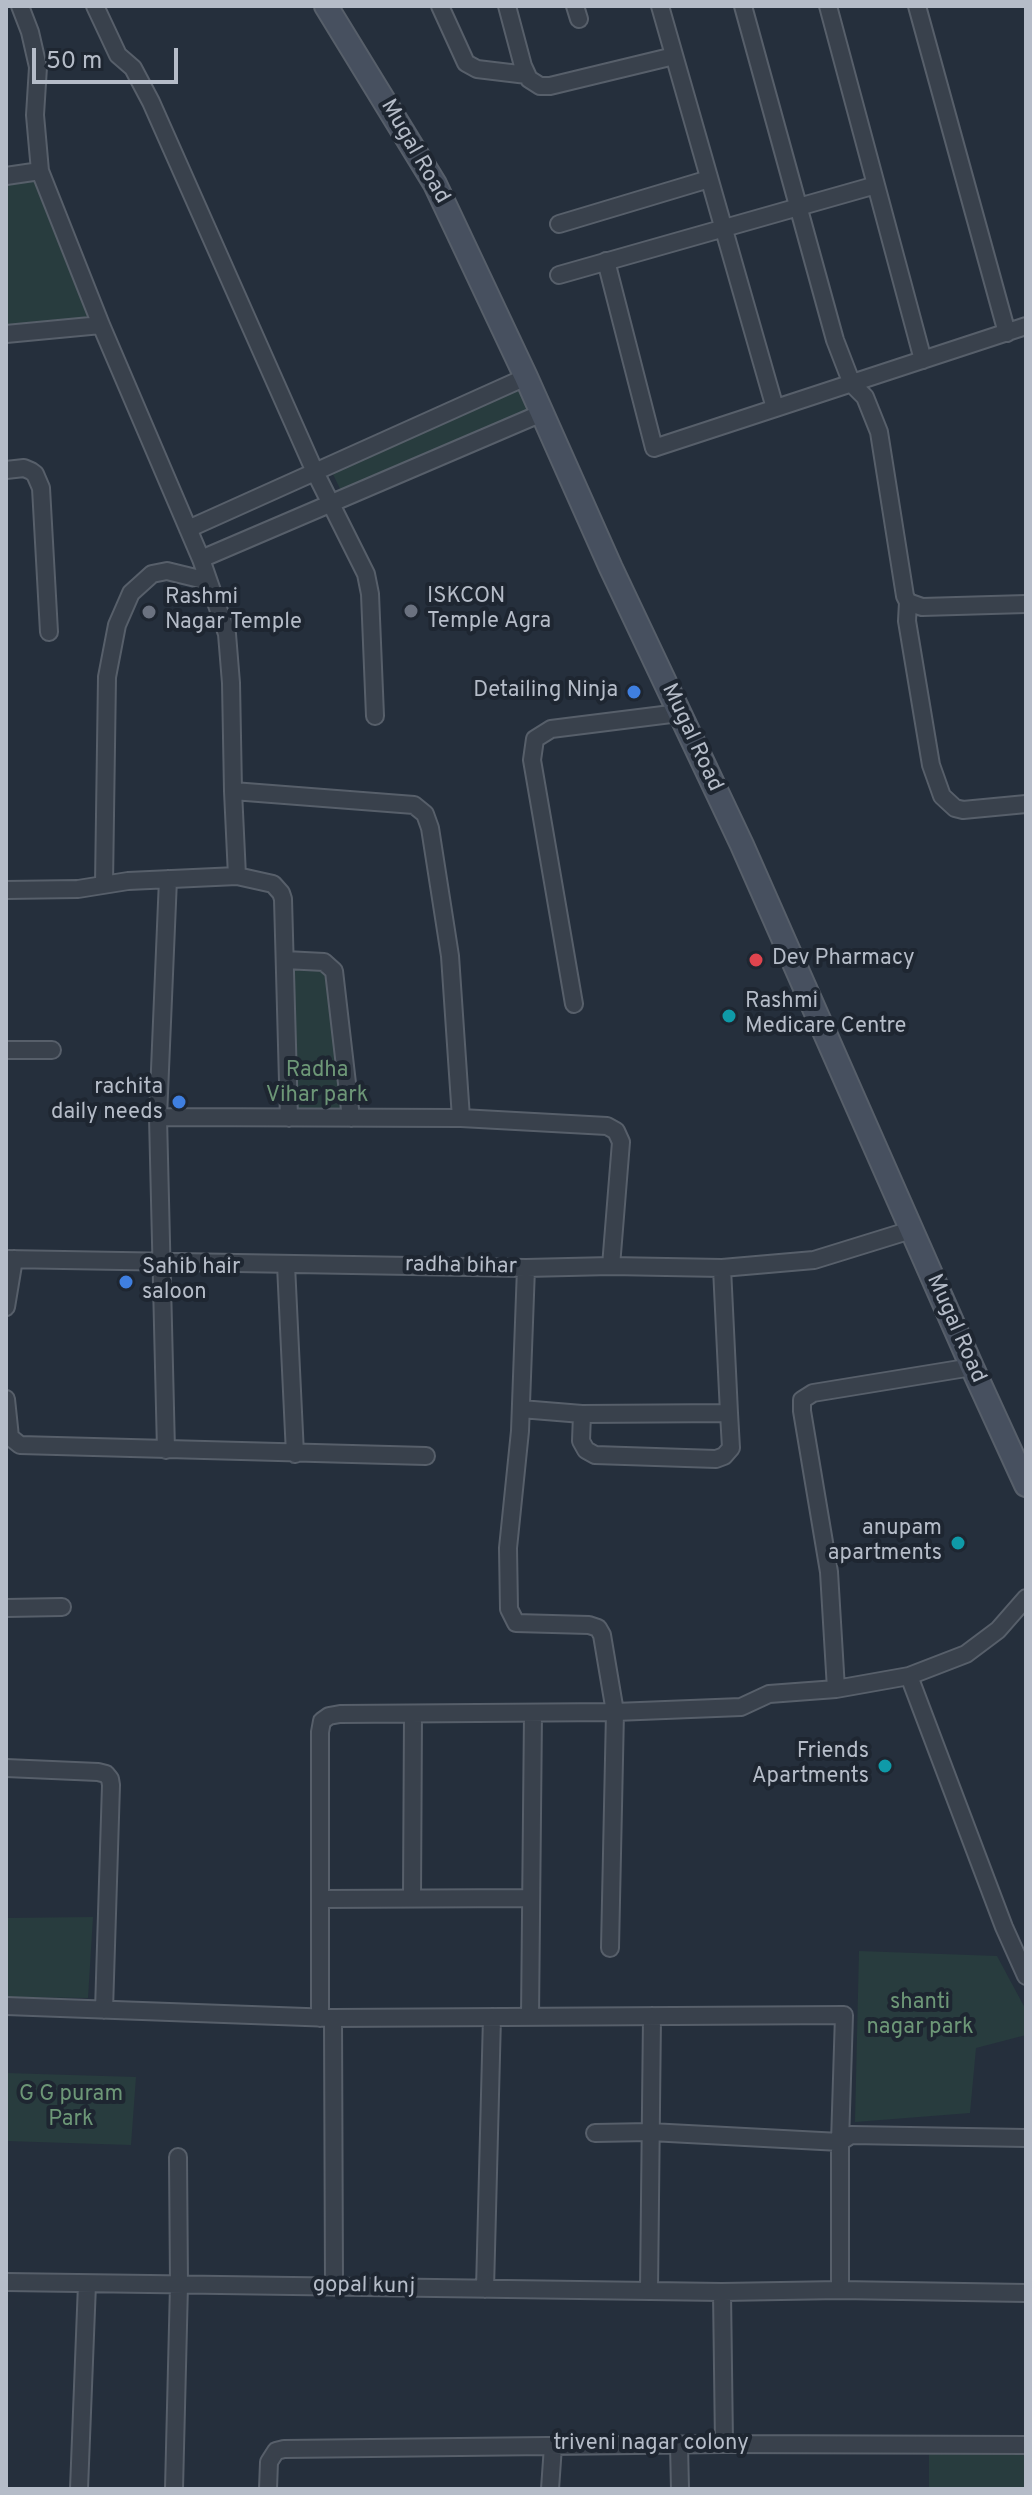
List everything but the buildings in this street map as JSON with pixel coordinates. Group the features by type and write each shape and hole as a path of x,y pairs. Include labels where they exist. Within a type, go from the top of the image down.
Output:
{"street":[{"path":"20,6 34,43 38,67 35,115 40,171 101,325 201,559 227,634 237,876"},
{"path":"95,6 118,55 139,76 315,472 358,555 368,584 375,716"},
{"name":"Mugal Road","path":"326,6 435,184 742,845 1026,1485"},
{"path":"440,6 466,63 477,69 527,75 540,86 674,56"},
{"path":"507,6 527,75"},
{"path":"660,6 775,408"},
{"path":"743,6 835,340 852,384 865,397 879,432 903,587 908,602 907,621 931,765 942,796 955,808 963,810 1026,804"},
{"path":"828,6 923,360"},
{"path":"917,6 1007,333"},
{"path":"6,176 40,171"},
{"path":"559,224 709,179"},
{"path":"559,275 876,185"},
{"path":"606,261 654,448 1026,326"},
{"path":"6,334 101,325"},
{"path":"188,529 526,377"},
{"path":"201,559 542,413"},
{"path":"6,470 24,468 31,471 41,488 49,632"},
{"path":"104,884 107,677 117,625 131,593 152,574 167,571 208,581"},
{"path":"908,602 922,607 1026,604"},
{"path":"574,1004 532,760 535,739 551,729 679,713"},
{"path":"233,791 414,805 425,814 430,828 450,956 461,1118"},
{"path":"6,890 78,889 104,884 237,876 273,884 281,893 289,1118"},
{"path":"166,1450 158,1117 168,879"},
{"path":"285,960 324,962 334,971 351,1118"},
{"path":"6,1050 52,1050"},
{"path":"158,1117 461,1118 607,1126 616,1131 621,1142 611,1266"},
{"name":"radha bihar","path":"10,1259 286,1265 722,1268 814,1260 911,1230"},
{"path":"6,1307 10,1259"},
{"path":"286,1265 295,1454"},
{"path":"526,1268 521,1409 508,1548 509,1609 516,1623 589,1625 598,1628 607,1654 615,1712 610,1948"},
{"path":"582,1414 581,1441 586,1450 595,1455 716,1459 724,1456 731,1448 722,1268"},
{"path":"836,1689 829,1572 802,1400 813,1393 972,1367"},
{"path":"6,1399 8,1437 20,1445 426,1456"},
{"path":"521,1409 582,1414 729,1413"},
{"path":"334,2287 322,1899 322,1721 340,1714 615,1712 741,1707 769,1694 836,1689 909,1676 966,1654 998,1630 1026,1598"},
{"path":"6,1608 62,1607"},
{"path":"909,1676 1004,1927 1026,1976"},
{"path":"530,2017 533,1713"},
{"path":"412,1898 413,1714"},
{"path":"6,1768 98,1772 110,1779 104,2010"},
{"path":"322,1899 531,1898"},
{"path":"6,2006 327,2018 844,2015 840,2290"},
{"path":"649,2291 652,2016"},
{"path":"485,2289 492,2017"},
{"path":"595,2133 650,2132 840,2142 851,2135 1026,2138"},
{"path":"174,2489 179,2285 178,2157"},
{"name":"gopal kunj","path":"6,2282 1026,2293"},
{"path":"79,2489 87,2284"},
{"path":"722,2292 724,2444"},
{"name":"triveni nagar colony","path":"268,2489 269,2462 276,2451 284,2449 724,2444 1026,2445"},
{"path":"679,2445 680,2489"},
{"path":"550,2489 553,2446"}],"green space":[{"path":"40,171 101,325 6,334 6,181"},
{"path":"517,381 532,417 344,497 329,466"},
{"name":"Radha Vihar park","path":"285,960 329,964 351,1118 289,1118"},
{"path":"93,1917 88,1998 6,1997 6,1918"},
{"name":"shanti nagar park","path":"859,1951 997,1956 1026,2010 1026,2035 976,2048 970,2113 855,2122"},
{"name":"G G puram Park","path":"6,2073 136,2077 131,2145 6,2141"},
{"path":"929,2445 1026,2445 1026,2489 929,2489"}],"place":[{"name":"ISKCON Temple Agra","path":"411,611"},
{"name":"Rashmi Nagar Temple","path":"149,612"},
{"name":"Detailing Ninja","path":"634,692"},
{"name":"Dev Pharmacy","path":"756,960"},
{"name":"Rashmi Medicare Centre","path":"729,1016"},
{"name":"rachita daily needs","path":"179,1102"},
{"name":"Sahib hair saloon","path":"126,1282"},
{"name":"anupam apartments","path":"958,1543"},
{"name":"Friends Apartments","path":"885,1766"}]}
